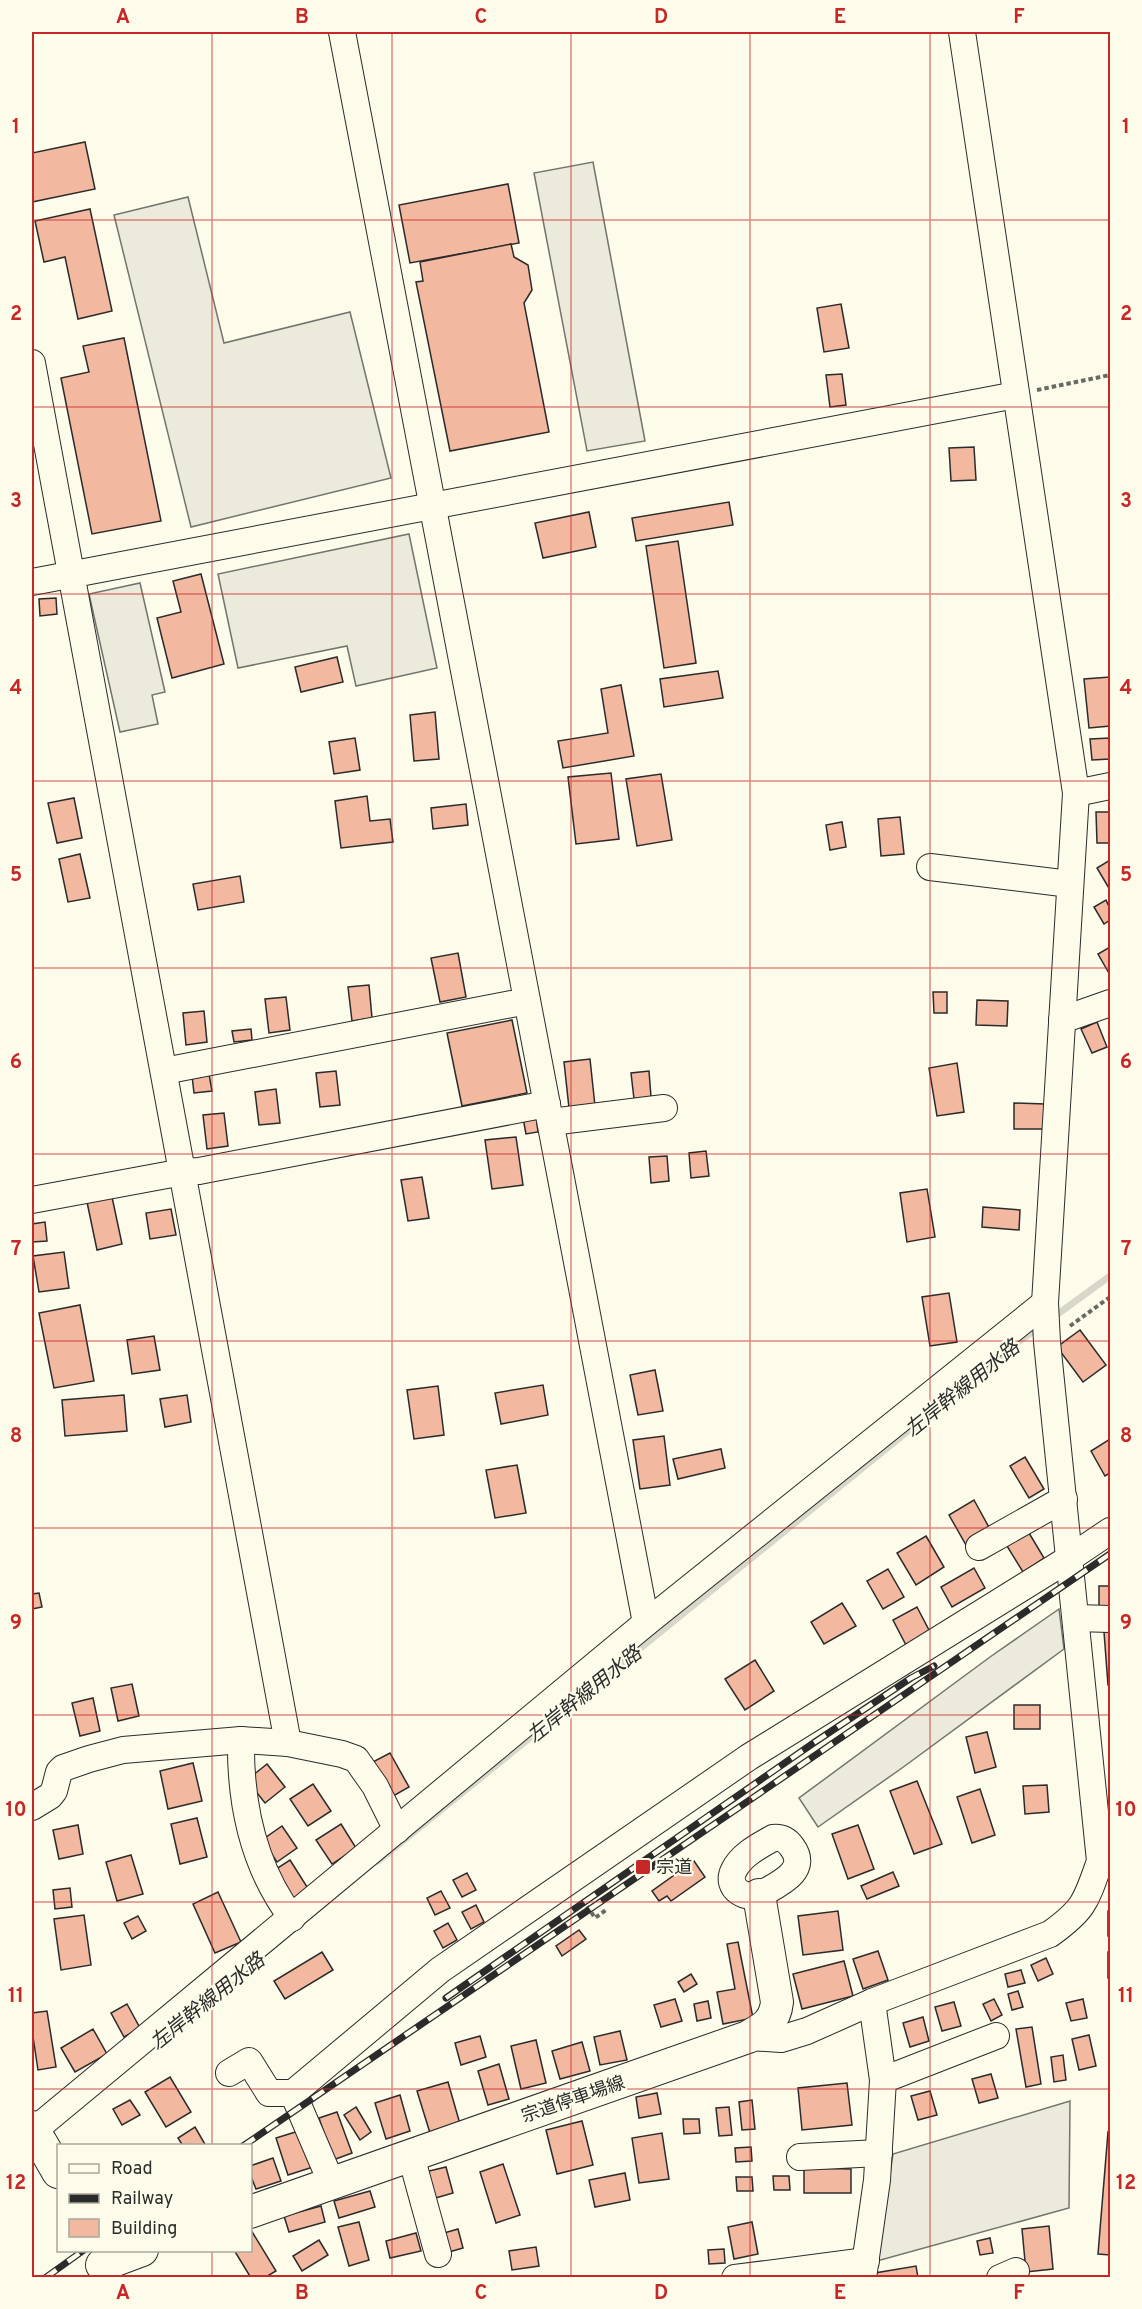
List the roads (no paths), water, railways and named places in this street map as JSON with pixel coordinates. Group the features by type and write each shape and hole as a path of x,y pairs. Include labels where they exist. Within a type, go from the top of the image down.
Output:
{"main road":[{"name":"宗道停車場線","path":"252,2211 748,2037 771,2022 777,2002 759,1895"},
{"path":"32,2130 57,2170"},
{"path":"101,2264 136,2252"}],"street":[{"path":"342,32 646,1623"},
{"path":"748,2037 781,2039 807,2031 872,2002 1050,1934 1099,1898 1100,1861 1047,1342 1045,1303 1076,793 962,32"},
{"path":"32,363 288,1743"},
{"path":"32,582 1016,395"},
{"path":"1076,793 1110,786"},
{"path":"930,867 1070,884"},
{"path":"164,1071 527,1001"},
{"path":"1062,1020 1110,1003"},
{"path":"32,1200 183,1172 549,1113 664,1108"},
{"path":"32,2130 292,1918 646,1623 1045,1303"},
{"path":"979,1547 1064,1499"},
{"path":"229,2073 249,2061 270,2093 293,2093 440,1970 749,1756 1110,1531"},
{"path":"1076,1618 1110,1619"},
{"path":"32,1808 50,1797 59,1772 63,1768 89,1759 123,1750 241,1740 288,1743 356,1759 369,1777 397,1830"},
{"path":"241,1740 243,1794 256,1848 266,1878 292,1918"},
{"path":"735,2277 865,2269 879,2152 884,2080 872,2002"},
{"path":"884,2080 996,2036"},
{"path":"293,2093 332,2184"},
{"path":"800,2157 879,2152"},
{"path":"411,2156 438,2254"}],"waterway":[{"name":"左岸幹線用水路","path":"1051,1319 1110,1276"},
{"name":"左岸幹線用水路","path":"378,1861 1039,1327"}],"railway":[{"path":"246,2144 1110,1554"},
{"path":"446,1998 815,1742 911,1678 934,1666"},
{"path":"45,2278 81,2252"}],"place":[{"name":"宗道","path":"643,1867"}]}
